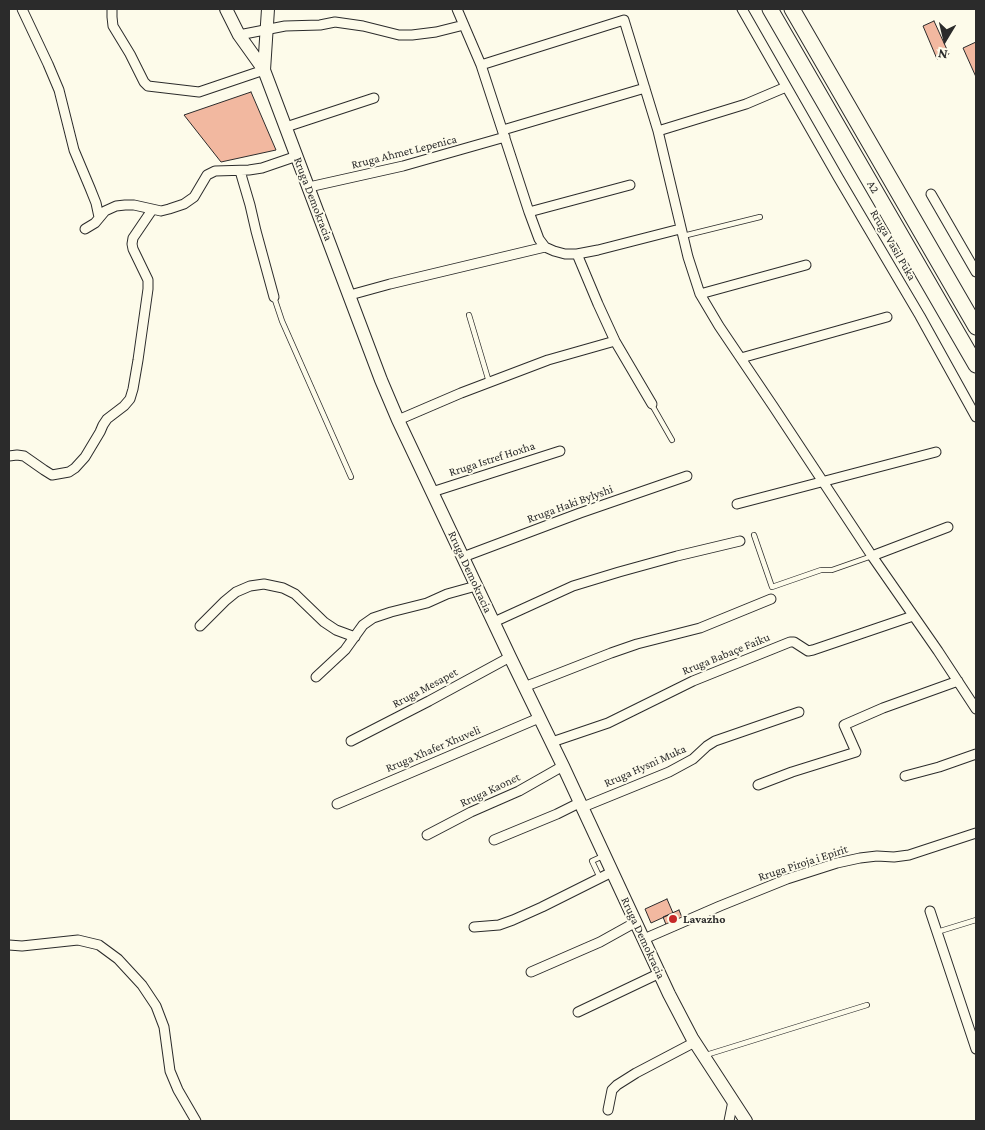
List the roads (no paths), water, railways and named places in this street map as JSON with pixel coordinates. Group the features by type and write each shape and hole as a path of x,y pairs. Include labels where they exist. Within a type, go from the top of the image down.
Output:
{"main road":[{"name":"Rruga Demokracia","path":"226,9 239,35 264,70 381,380 398,420 582,805 669,994 695,1042 746,1121"},
{"path":"264,70 268,9"},
{"name":"A2","path":"770,9 976,365"},
{"name":"A2","path":"792,9 976,328"}],"street":[{"path":"22,9 58,90 74,150 96,203 99,217"},
{"path":"112,9 113,26 148,86 200,92 264,70"},
{"path":"457,9 481,65 529,212 539,239 545,247"},
{"name":"Rruga Vasil Puka","path":"742,9 920,316 976,417"},
{"path":"481,65 624,20 658,131 688,257 700,294 707,308 976,709"},
{"path":"239,35 285,26 320,25 335,22 412,36 464,25"},
{"path":"658,131 746,104 786,87"},
{"name":"Rruga Ahmet Lepenica","path":"309,187 403,166 645,88"},
{"path":"286,127 374,98"},
{"path":"85,229 95,223 105,211 125,204 161,211 184,204 194,197 207,175 215,171 262,168 297,156"},
{"path":"240,170 274,297"},
{"path":"529,212 630,185"},
{"path":"931,194 976,272"},
{"path":"9,456 17,454 24,456 52,475 69,472 85,457 107,419 130,399 138,360 148,280 132,244 133,238 152,210"},
{"path":"350,295 545,247 560,252 577,254 681,232"},
{"path":"577,254 615,341 652,404"},
{"path":"700,294 806,265"},
{"path":"741,358 887,317"},
{"path":"398,420 548,360 615,341"},
{"name":"Rruga Istref Hoxha","path":"432,492 560,451"},
{"path":"737,504 936,452"},
{"name":"Rruga Haki Bylyshi","path":"463,557 580,513 687,476"},
{"path":"872,556 948,527"},
{"path":"494,622 573,586 740,540"},
{"path":"200,626 224,600 236,592 250,586 264,584 283,588 295,594 324,622 336,630 355,637"},
{"path":"316,677 345,650 363,625 373,618 427,603 447,594 476,586"},
{"path":"524,687 637,644 700,628 771,599"},
{"name":"Rruga Babaçe Faiku","path":"552,742 608,723 693,681 790,642 794,642 808,651 813,650 913,616"},
{"name":"Rruga Mesapet","path":"352,741 510,657"},
{"path":"758,784 856,752 844,725 958,680"},
{"name":"Rruga Hysni Muka","path":"494,840 669,772 693,760 715,741 799,712"},
{"name":"Rruga Xhafer Xhuveli","path":"337,804 539,718"},
{"path":"905,776 976,754"},
{"name":"Rruga Kaonet","path":"427,835 471,812 519,791 563,766"},
{"name":"Rruga Piroja i Epirit","path":"644,939 786,879 860,858 908,855 976,833"},
{"path":"474,927 499,926 612,872"},
{"path":"930,911 976,1049"},
{"path":"531,972 600,942 636,922"},
{"path":"9,945 22,946 78,940 99,945 118,959 142,985 156,1006 164,1028 170,1071 178,1090 196,1121"},
{"path":"578,1012 660,973"},
{"path":"608,1110 612,1090 617,1085 636,1072 695,1042"},
{"path":"730,1121 733,1101"}],"lane":[{"path":"681,232 760,217"},
{"path":"274,297 285,330 351,477"},
{"path":"469,316 489,382"},
{"path":"652,404 672,440"},
{"path":"754,535 772,587 821,570 832,570 872,556"},
{"path":"600,878 592,861 604,855"},
{"path":"937,932 976,920"},
{"path":"704,1056 867,1005"}],"place":[{"name":"Lavazho","path":"673,919"}]}
